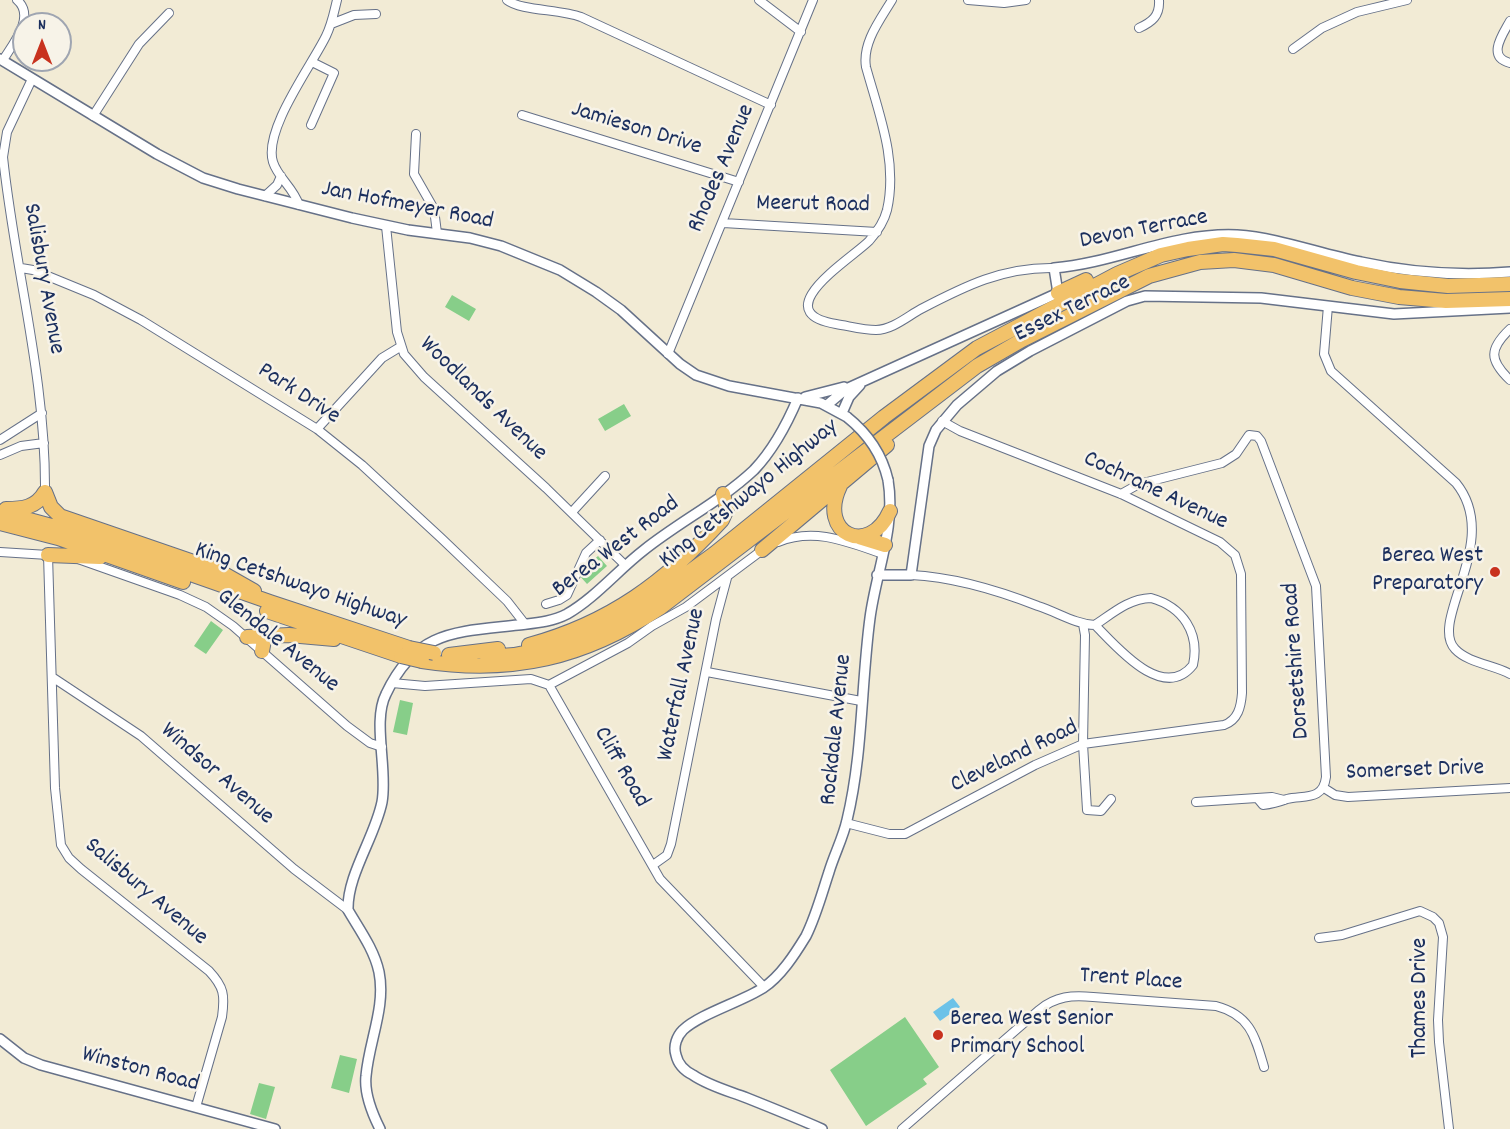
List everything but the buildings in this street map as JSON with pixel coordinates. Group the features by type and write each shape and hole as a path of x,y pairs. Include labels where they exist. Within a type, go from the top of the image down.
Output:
{"highway":[{"path":"1058,293 1125,263 1162,250 1196,244 1217,245"},
{"name":"King Cetshwayo Highway","path":"0,523 58,538 348,639 405,652 449,655 492,657 540,651 580,640 625,619 714,554 884,417 977,348 1140,263 1178,250 1237,245 1274,249 1377,278 1448,286 1510,284"},
{"name":"King Cetshwayo Highway","path":"0,510 59,528 270,602 405,652 422,661 461,666 512,665 562,656 611,638 650,614 954,382 998,354 1149,276 1182,265 1217,260 1251,261 1274,265 1352,288 1399,297 1446,301 1510,299"},
{"path":"762,550 998,354"},
{"path":"840,484 833,500 834,517 843,530 884,550"},
{"path":"0,510 27,507 40,500 45,492"},
{"path":"45,492 51,507 60,516 217,570 270,602"},
{"path":"449,655 538,642 585,625 625,605 656,583 722,520 727,510 723,494"},
{"path":"860,537 879,529 890,511"},
{"path":"48,555 113,557"},
{"path":"512,665 533,665 567,658 652,626"},
{"path":"262,651 264,640 268,636"},
{"path":"247,637 348,639"}],"street":[{"path":"1,59 25,18 23,6 17,0"},
{"path":"299,205 295,193 274,165 272,157 274,135 278,122 331,24 337,0"},
{"path":"507,0 519,6 576,15 771,105"},
{"path":"759,0 801,32"},
{"name":"Rhodes Avenue","path":"668,354 813,0"},
{"name":"Meerut Road","path":"723,223 877,232 887,210 890,163 887,142 866,67 865,55 870,39 892,0"},
{"path":"968,0 1004,3 1026,0"},
{"path":"1139,28 1150,23 1157,15 1159,0"},
{"path":"1293,49 1322,28 1357,12 1407,0"},
{"path":"93,116 139,44 169,13"},
{"path":"331,24 354,15 376,14"},
{"path":"1510,21 1497,48 1499,57 1510,63"},
{"name":"Jan Hofmeyer Road","path":"1,59 185,170 220,184 386,226 470,238 493,244 560,270 621,310 685,368 705,379 798,398"},
{"path":"311,125 334,74 333,71 312,62"},
{"name":"Salisbury Avenue","path":"32,79 5,139 2,176 21,268 38,375 44,443 45,492"},
{"name":"Jamieson Drive","path":"522,116 739,182"},
{"path":"416,134 414,174 434,209 436,233"},
{"path":"265,196 275,187 281,176"},
{"name":"Woodlands Avenue","path":"386,226 400,347 424,377 625,565"},
{"name":"Devon Terrace","path":"877,232 867,243 820,281 812,293 809,304 810,313 817,320 882,330 951,294 1004,272 1034,267 1070,267 1178,240 1213,236 1235,235 1290,243 1398,270 1440,274 1510,272"},
{"name":"Park Drive","path":"21,268 93,295 141,320 317,429 362,465 441,538 515,611 525,624"},
{"path":"827,405 842,392 864,381 1058,293 1054,268"},
{"name":"Essex Terrace","path":"911,575 927,454 932,438 942,422 968,394 1010,363 1136,298 1154,296 1261,298 1394,314 1510,308"},
{"path":"1328,306 1324,354 1331,371 1456,483 1465,494 1469,504 1472,540 1449,626 1450,642 1461,655 1510,674"},
{"path":"1510,329 1498,340 1494,354 1499,369 1510,380"},
{"path":"317,429 382,358 400,347"},
{"path":"798,398 830,392 864,381"},
{"path":"845,415 849,397 864,381"},
{"name":"Rockdale Avenue","path":"798,398 827,405 845,415 862,430 878,453 888,480 890,511 870,620 857,765 846,823 814,918 805,937 783,969 764,987 690,1025 678,1036 675,1055 683,1068 704,1082 822,1129"},
{"name":"Berea West Road","path":"348,910 351,886 382,802 384,786 382,703 392,683 413,654 431,641 448,635 553,619 569,613 625,565 749,475 762,462 782,432 798,398"},
{"path":"0,440 42,413"},
{"name":"Cochrane Avenue","path":"942,422 1121,494 1220,542 1235,555 1239,563 1242,585 1242,693 1238,713"},
{"name":"Dorsetshire Road","path":"1121,494 1139,484 1222,463 1236,454 1246,438 1253,435 1261,441 1316,586 1326,777 1324,788"},
{"path":"0,455 21,446 44,443"},
{"path":"572,513 605,476"},
{"path":"392,683 425,686 531,679 549,685 628,643 686,607 762,550 786,539 814,534 884,550"},
{"path":"546,604 567,595 586,553 600,540"},
{"path":"0,552 48,555"},
{"name":"Salisbury Avenue","path":"48,555 55,788 59,836 69,858 209,971 222,986 224,1004 222,1017 196,1107"},
{"name":"Glendale Avenue","path":"71,556 193,601 220,617 247,637 347,726 370,743 382,747"},
{"path":"878,574 943,577 969,583 1023,600 1083,624 1095,625 1124,605 1136,600 1151,598 1167,605 1189,625 1195,642 1193,665 1185,673 1172,677 1146,671 1136,666 1095,625"},
{"name":"Waterfall Avenue","path":"653,866 665,857 671,844 716,620 728,577"},
{"path":"509,626 515,611"},
{"path":"1083,624 1085,635 1083,744 1087,810 1101,811 1111,799"},
{"path":"706,672 861,701"},
{"name":"Windsor Avenue","path":"52,677 141,736 294,869 348,910"},
{"name":"Cliff Road","path":"549,685 653,866 667,886 764,987"},
{"name":"Cleveland Road","path":"846,823 889,834 904,834 1035,765 1083,744 1224,725 1233,720 1238,713"},
{"path":"1196,802 1258,799 1263,805 1310,796 1324,788"},
{"name":"Somerset Drive","path":"1324,788 1335,795 1348,797 1510,788"},
{"path":"348,910 371,949 380,973 379,1018 366,1078 369,1101 380,1129"},
{"name":"Thames Drive","path":"1319,938 1342,935 1420,911 1433,916 1439,922 1443,936 1438,1020 1439,1042 1449,1129"},
{"name":"Trent Place","path":"902,1129 1039,1010 1058,998 1093,997 1191,1004 1225,1009 1238,1016 1248,1026 1264,1067"},
{"name":"Winston Road","path":"0,1039 24,1058 41,1065 275,1129"}],"green space":[{"path":"452,295 476,309 469,321 445,307"},
{"path":"624,404 631,416 605,431 598,419"},
{"path":"598,556 607,566 587,584 578,574"},
{"path":"211,621 223,630 206,654 194,646"},
{"path":"400,700 413,703 407,735 393,732"},
{"path":"905,1017 939,1067 923,1079 927,1084 866,1126 830,1070"},
{"path":"340,1055 357,1059 349,1093 331,1088"},
{"path":"259,1083 275,1087 266,1119 250,1114"}],"water":[{"path":"953,998 960,1007 940,1021 933,1012"}],"place":[{"name":"Berea West Preparatory","path":"1495,572"},
{"name":"Berea West Senior Primary School","path":"938,1035"}]}
